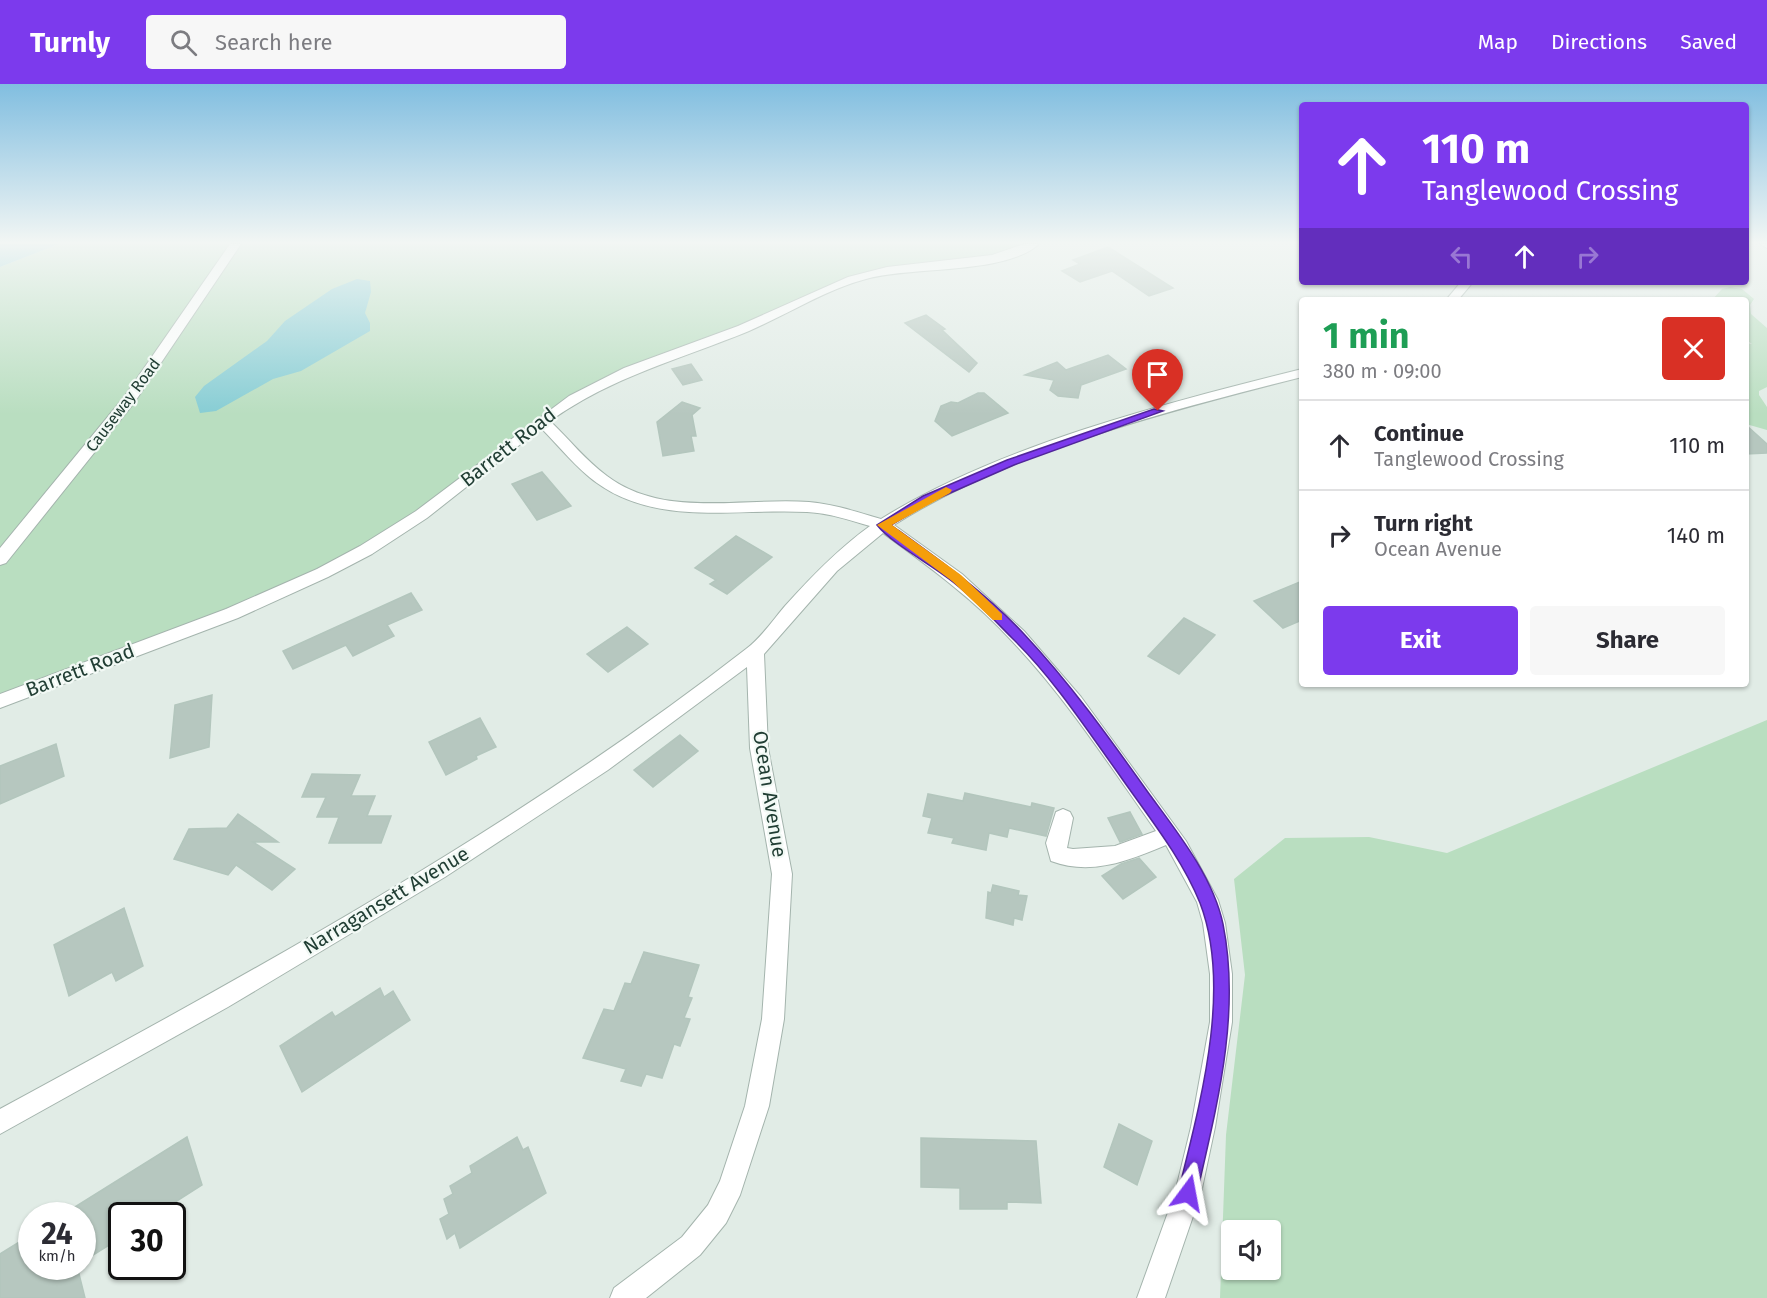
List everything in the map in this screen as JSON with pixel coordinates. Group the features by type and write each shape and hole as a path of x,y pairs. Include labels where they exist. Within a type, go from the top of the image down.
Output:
{"street":[{"name":"Causeway Road","path":"0,559 129,400 197,301"},
{"name":"Barrett Road","path":"0,701 90,665 248,609 297,587 368,548 447,496 563,404 610,378 761,321 803,301"},
{"path":"755,652 829,568 883,525 927,499 969,480 1096,431 1197,399 1299,374"},
{"path":"542,421 602,480 642,500 686,508 808,507 831,510 883,525 956,578 1018,636 1075,702 1170,834 1207,900 1214,923 1221,974 1221,1022 1203,1127 1188,1193 1151,1298"},
{"name":"Narragansett Avenue","path":"0,1122 96,1070 402,892 580,779 755,652"},
{"name":"Ocean Avenue","path":"624,1298 691,1246 717,1214 731,1186 757,1106 773,1019 782,874 759,748 755,652"},
{"path":"1063,818 1056,843 1058,855 1069,858 1094,861 1103,859 1170,834"}],"green space":[{"path":"0,301 805,301 587,391 423,512 297,587 0,698"},
{"path":"1749,301 1753,301 1750,305 1751,314 1767,328 1767,387 1759,391 1759,395 1767,407 1767,430 1749,425 1749,344 1752,344 1749,342"},
{"path":"1767,720 1767,1298 1220,1298 1221,1271 1221,1280 1281,1280 1281,1220 1223,1220 1226,1135 1245,975 1234,879 1285,838 1369,837 1447,853"}],"water":[{"path":"315,301 369,301 365,313 370,323 370,331 301,371 273,379 216,411 200,413 195,397 204,386 267,341 285,321"}],"building":[{"path":"926,315 945,329 942,330 977,363 969,372 905,323"},
{"path":"1108,355 1126,369 1081,385 1078,398 1058,396 1050,390 1054,380 1025,375 1057,362 1066,370"},
{"path":"691,364 702,380 683,385 672,369"},
{"path":"978,393 984,393 1008,413 952,436 935,421 941,406 951,402 958,403"},
{"path":"682,402 700,408 692,415 696,436 691,436 694,451 663,456 657,422"},
{"path":"1749,428 1767,444 1767,453 1749,454"},
{"path":"542,472 571,506 537,520 512,484"},
{"path":"736,536 772,557 727,594 710,584 716,580 695,568"},
{"path":"1299,582 1299,621 1283,628 1254,601"},
{"path":"411,593 422,610 387,625 394,636 353,656 346,645 293,669 283,651"},
{"path":"1184,618 1215,635 1179,674 1148,656"},
{"path":"627,627 648,644 608,672 587,654"},
{"path":"212,695 209,747 170,758 175,705"},
{"path":"480,718 496,747 476,756 477,759 446,775 429,742"},
{"path":"680,735 698,751 653,787 634,770"},
{"path":"56,744 64,776 0,804 0,766"},
{"path":"312,774 360,775 351,796 375,796 367,816 391,816 381,843 329,843 339,817 317,817 326,797 302,797"},
{"path":"965,793 1031,807 1032,803 1054,808 1046,836 1009,828 1007,837 989,833 986,850 952,843 954,838 928,833 932,818 923,816 928,794 963,801"},
{"path":"1130,812 1142,834 1120,842 1108,818"},
{"path":"238,814 278,842 253,842 295,869 272,890 236,865 228,875 174,859 189,829 227,828"},
{"path":"1139,858 1156,877 1123,899 1102,876 1121,864"},
{"path":"993,885 1019,891 1018,895 1027,896 1022,920 1014,918 1013,925 986,918 988,892 991,893"},
{"path":"124,908 143,966 116,981 112,972 69,996 54,945"},
{"path":"644,952 699,965 688,997 692,998 684,1018 690,1019 680,1046 674,1044 662,1078 646,1074 641,1086 621,1081 626,1069 583,1058 604,1009 614,1011 625,983 631,984"},
{"path":"380,988 384,997 393,991 410,1020 302,1092 280,1046 332,1012 335,1017"},
{"path":"1119,1124 1152,1141 1137,1185 1104,1167"},
{"path":"187,1137 202,1185 175,1202 108,1202 108,1246 96,1253 96,1202 83,1202"},
{"path":"517,1137 523,1150 528,1147 546,1193 460,1248 455,1233 447,1239 440,1219 449,1214 444,1199 453,1194 450,1186 472,1173 470,1166"},
{"path":"921,1138 1036,1141 1041,1203 1007,1202 1007,1209 960,1209 960,1188 921,1187"},
{"path":"18,1243 18,1280 80,1280 85,1298 0,1298 0,1254"}],"slow traffic":[{"path":"946,490 883,525 956,578 998,617"}],"route":[{"path":"1158,411 1011,462 927,499 883,525 956,578 1018,636 1075,702 1179,847 1207,900 1214,923 1221,974 1221,1022 1203,1127 1188,1193"}]}
